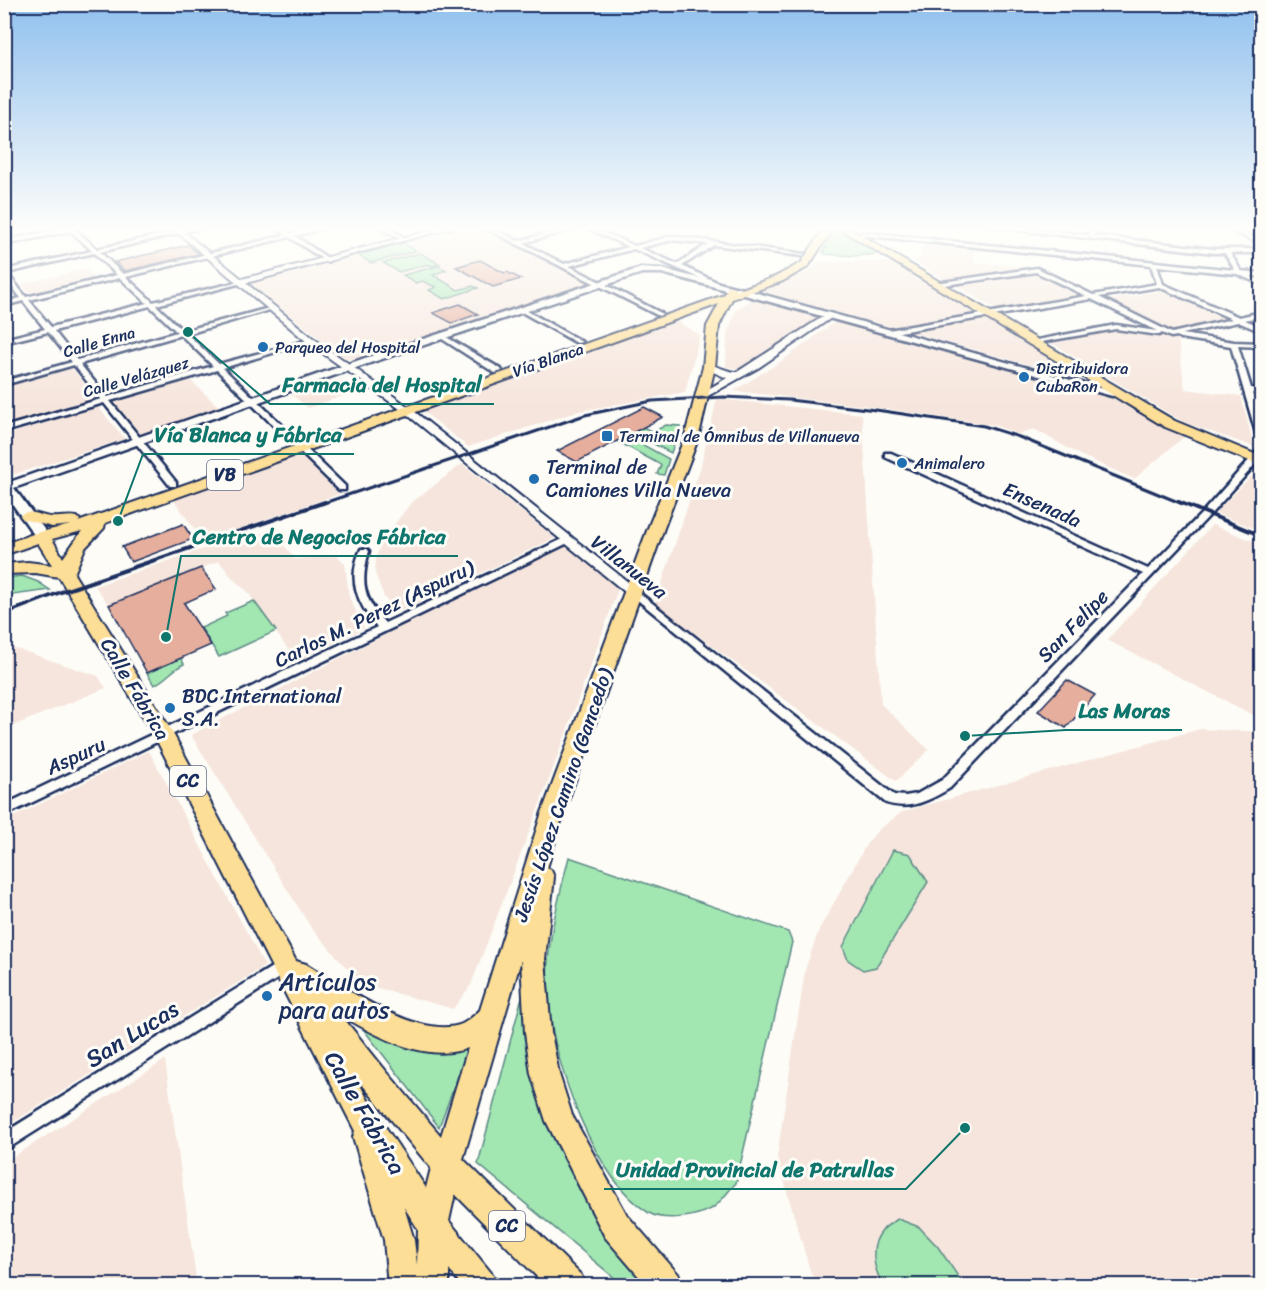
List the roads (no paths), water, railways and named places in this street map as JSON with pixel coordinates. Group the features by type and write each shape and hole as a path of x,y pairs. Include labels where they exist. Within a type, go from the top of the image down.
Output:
{"main road":[{"path":"5,486 585,287"},
{"path":"716,287 830,316 1134,400"},
{"name":"Vía Blanca","path":"42,536 71,530 125,511 298,445 740,287"},
{"name":"Vía Blanca","path":"731,291 743,287"},
{"path":"945,287 1134,400 1186,428 1259,457"},
{"path":"720,311 731,291"},
{"name":"Jesús López Camino (Gancedo)","path":"434,1286 433,1225 447,1163 552,815 691,439 704,395 714,321 731,291"},
{"name":"Vía Blanca","path":"403,407 579,342 663,316"},
{"path":"663,316 696,323 712,333"},
{"path":"1035,342 1116,394 1176,428 1259,457"},
{"path":"316,379 332,369 332,357"},
{"name":"Vía Blanca","path":"4,550 42,536 76,519 173,484 298,445"},
{"name":"Calle Fábrica","path":"5,486 42,536 164,735 285,966 358,1112 433,1225"},
{"path":"4,569 41,567 66,574 72,552 84,537 103,522 125,511"},
{"path":"28,516 52,522 76,519"},
{"path":"552,815 533,959 538,1033 545,1074 560,1121 616,1226 668,1286"},
{"path":"285,966 373,1019 432,1040 448,1041 464,1037 490,1019"},
{"name":"Calle Fábrica","path":"285,966 376,1081 447,1163"},
{"path":"358,1112 399,1240 404,1286"},
{"name":"CC","path":"447,1163 503,1222 570,1286"},
{"name":"CC","path":"433,1225 482,1286"}],"street":[{"path":"17,287 173,484"},
{"path":"4,304 75,287"},
{"path":"133,287 342,488"},
{"path":"4,341 219,287"},
{"name":"Villanueva","path":"246,287 332,357 403,407 890,800 903,803"},
{"path":"606,287 663,316"},
{"path":"722,287 731,291"},
{"path":"1071,287 1172,334 1262,314"},
{"path":"888,332 1148,287"},
{"path":"1165,287 1262,330"},
{"name":"Calle Enna","path":"4,383 271,308"},
{"path":"520,309 579,342"},
{"path":"704,395 830,316"},
{"path":"1035,342 1116,327 1234,344 1262,345"},
{"path":"441,336 498,371"},
{"name":"Calle Velázquez","path":"4,430 310,340"},
{"path":"1234,344 1262,440"},
{"path":"709,367 725,375 739,375"},
{"path":"1248,390 1262,393"},
{"name":"Ensenada","path":"888,455 1149,573"},
{"name":"San Felipe","path":"903,803 928,795 946,784 1259,457"},
{"name":"Carlos M. Perez (Aspuru)","path":"164,735 567,540"},
{"path":"364,551 357,572 359,595 367,609 384,628"},
{"name":"Aspuru","path":"4,811 164,735"},
{"name":"San Lucas","path":"4,1143 285,966"}],"railway":[{"path":"321,504 585,415 652,401 724,397 789,400 984,426 1019,437 1183,504"},
{"path":"4,614 61,592 325,502"},
{"path":"1179,502 1262,536"}],"place":[{"name":"Farmacia del Hospital","path":"188,332"},
{"name":"Parqueo del Hospital","path":"263,347"},
{"name":"Distribuidora CubaRon","path":"1024,377"},
{"name":"Terminal de Ómnibus de Villanueva","path":"607,436"},
{"name":"Animalero","path":"902,463"},
{"name":"Terminal de Camiones Villa Nueva","path":"534,479"},
{"name":"Vía Blanca y Fábrica","path":"118,521"},
{"name":"Centro de Negocios Fábrica","path":"166,637"},
{"name":"BDC International S.A.","path":"170,708"},
{"name":"Las Moras","path":"965,736"},
{"name":"Artículos para autos","path":"267,996"},
{"name":"Unidad Provincial de Patrullas","path":"965,1128"}]}
